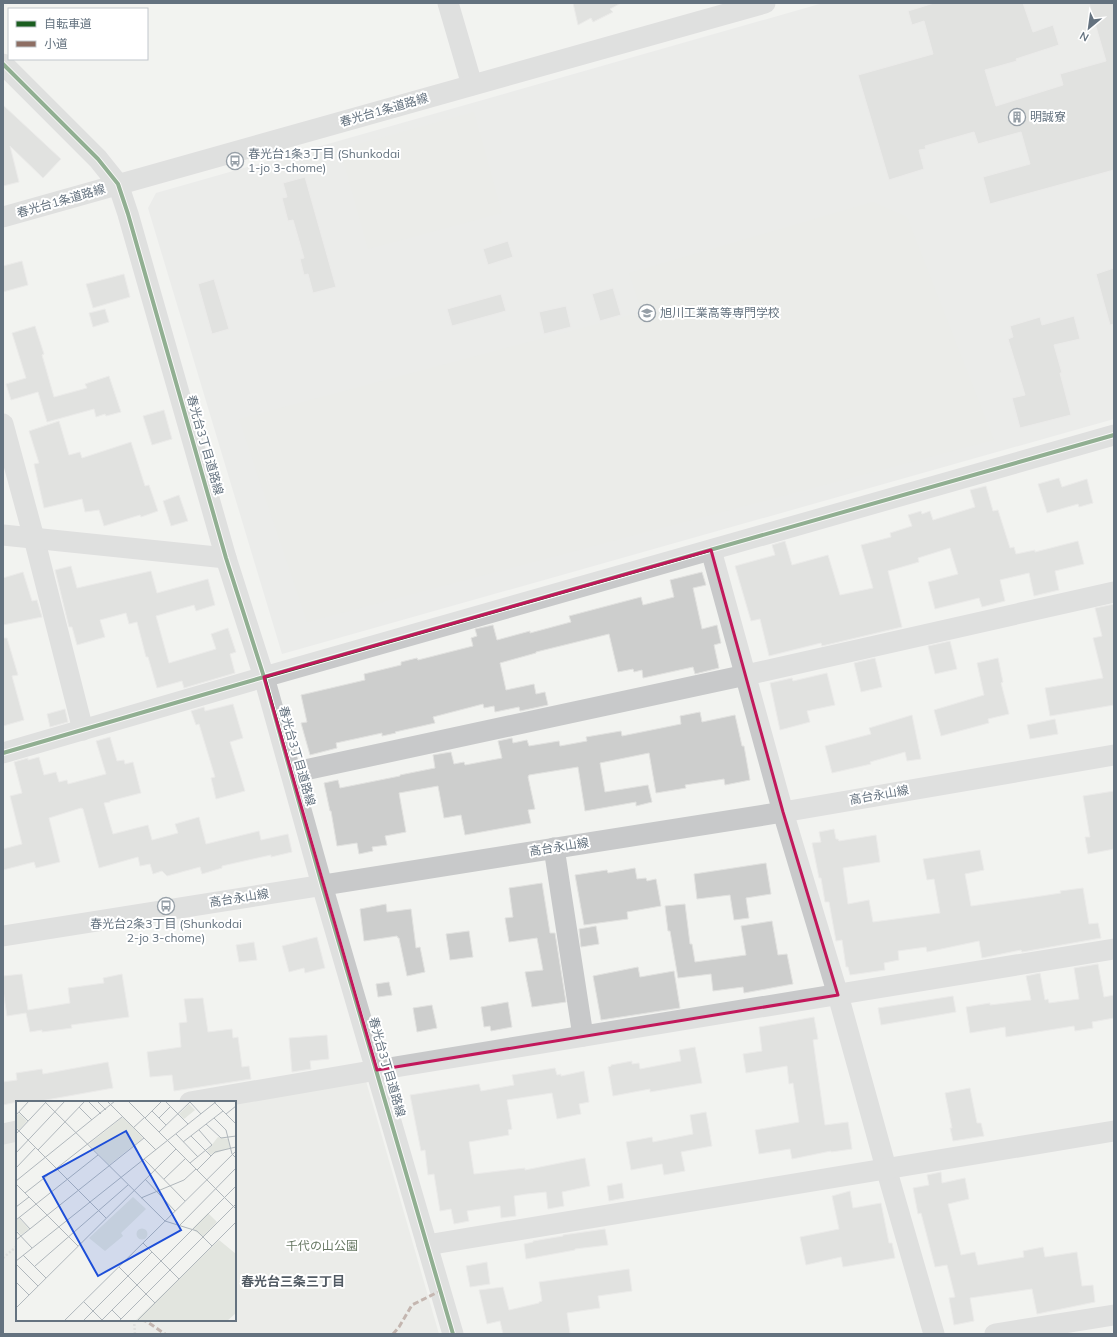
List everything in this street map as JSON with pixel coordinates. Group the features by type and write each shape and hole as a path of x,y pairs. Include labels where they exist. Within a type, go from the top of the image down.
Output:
{"street":[{"path":"448,3 472,85"},
{"name":"春光台1条道路線","path":"3,217 765,3"},
{"path":"3,64 98,159 118,184"},
{"name":"春光台3丁目道路線","path":"118,184 226,558 264,676 322,885 453,1334"},
{"path":"3,424 83,730"},
{"path":"3,753 264,676 1114,435"},
{"path":"3,535 226,558"},
{"path":"711,550 783,812 838,995 934,1334"},
{"path":"291,773 746,675 1114,592"},
{"name":"高台永山線","path":"3,936 783,812 1114,755"},
{"path":"554,848 583,1036"},
{"path":"196,1101 1114,949"},
{"path":"3,1134 16,1131"},
{"path":"427,1245 1114,1131"},
{"path":"995,1334 1114,1315"}],"path":[{"path":"3,1258 16,1247"},
{"path":"134,1321 135,1334"}],"highlighted area":[{"path":"711,550 783,812 838,995 377,1070 264,677"}],"shaded area":[{"name":"旭川工業高等専門学校","path":"823,3 1114,3 1114,419 282,654 148,208 156,193"}],"green space":[{"path":"474,112 502,213 368,249 340,149"},
{"path":"873,202 907,217 994,440 307,622 239,419 642,312 629,273"},
{"name":"千代の山公園","path":"366,1081 439,1334 3,1334 3,1142 16,1139 16,1321 236,1321 236,1103"}],"building":[{"path":"573,3 621,3 610,9 613,12 593,22 591,18 578,25"},
{"name":"明誠寮","path":"934,3 1023,3 1033,32 1053,25 1059,45 1016,59 1017,61 985,70 996,106 1063,85 1060,74 1106,61 1089,3 1114,3 1114,170 990,204 983,177 1030,164 1021,132 978,144 974,132 925,146 926,149 919,150 924,169 889,180 858,75 933,54 924,21 912,25 908,11"},
{"path":"3,105 61,159 43,178 10,146 19,182 3,186"},
{"path":"305,177 336,287 313,293 308,274 304,275 300,259 304,258 293,220 288,221 282,198 287,197 283,183"},
{"path":"508,241 513,257 488,265 483,249"},
{"path":"22,261 28,285 3,292 3,266"},
{"path":"1114,268 1114,324 1110,325 1096,274"},
{"path":"124,274 130,297 93,308 86,284"},
{"path":"214,279 229,329 212,334 198,284"},
{"path":"613,288 621,315 600,321 592,294"},
{"path":"501,294 506,311 452,326 447,309"},
{"path":"566,306 571,327 544,334 539,312"},
{"path":"105,309 109,322 93,327 89,313"},
{"path":"1074,316 1080,339 1054,345 1071,415 1020,428 1012,398 1025,395 1008,339 1013,337 1010,326 1040,317 1042,325"},
{"path":"35,326 44,354 42,355 54,397 87,388 85,384 109,376 121,412 96,417 94,409 47,422 38,392 11,400 6,384 26,378 12,333"},
{"path":"164,410 172,439 152,445 143,416"},
{"path":"59,421 69,455 80,452 82,458 131,442 145,486 149,485 158,511 141,517 140,515 104,526 99,510 85,512 82,499 44,508 34,464 39,463 29,431"},
{"path":"1059,478 1062,487 1087,479 1093,503 1079,507 1078,504 1047,513 1038,484"},
{"path":"986,486 993,511 998,510 1010,548 1014,547 1016,554 1035,550 1035,552 1078,541 1084,564 1055,571 1059,590 1034,596 1029,573 1000,580 1005,601 982,607 979,598 935,609 928,582 958,574 950,548 918,558 919,562 888,571 902,627 822,646 821,643 769,656 760,619 751,621 735,566 775,555 772,545 785,541 792,565 828,555 840,595 873,588 861,545 891,537 890,533 912,526 908,515 921,511 922,514 930,511 933,520 975,507 970,490"},
{"path":"179,495 188,521 171,526 163,501"},
{"path":"71,566 77,588 151,571 157,593 208,579 215,605 196,611 194,605 156,616 169,663 216,649 211,634 228,628 236,652 230,654 235,673 184,688 182,681 157,688 148,657 146,657 137,622 129,624 126,613 100,620 105,637 77,645 72,627 69,627 55,570"},
{"path":"23,572 32,601 37,600 42,617 3,625 3,578"},
{"path":"702,572 706,585 693,588 702,629 717,625 721,643 714,645 719,668 695,674 693,667 643,678 642,670 634,672 633,669 618,672 609,634 536,652 500,663 506,690 534,684 536,694 545,692 548,705 520,711 519,707 495,712 494,706 484,708 483,704 433,717 435,723 382,736 382,733 336,743 337,748 310,755 301,723 307,722 301,695 365,680 364,674 401,665 401,662 417,658 418,660 473,646 471,638 477,636 475,629 493,625 497,640 571,622 569,616 641,597 643,605 674,597 670,580"},
{"path":"1114,604 1114,705 1050,716 1045,688 1103,678 1093,638 1102,636 1095,608"},
{"path":"3,638 7,638 18,675 12,676 24,720 3,726"},
{"path":"950,641 957,669 935,674 928,646"},
{"path":"875,658 882,687 861,692 854,663"},
{"path":"998,658 1003,682 1001,683 1009,714 988,719 989,723 941,736 934,710 984,695 977,663"},
{"path":"827,673 835,705 807,711 810,722 780,730 770,683 792,678 793,681"},
{"path":"233,704 243,738 230,742 245,791 216,799 211,778 215,777 199,724 196,725 191,711 204,707 205,711"},
{"path":"65,709 68,722 50,727 47,714"},
{"path":"700,712 702,722 735,715 742,746 744,746 750,780 725,785 724,779 685,785 686,788 656,793 649,753 600,763 605,792 648,785 652,802 636,806 636,802 585,811 578,767 529,775 528,777 535,809 528,810 531,823 465,835 461,815 444,818 438,786 399,793 406,832 385,836 387,845 372,847 373,851 359,854 357,843 337,846 324,783 338,780 340,788 435,768 433,755 451,752 454,764 464,762 465,765 502,758 498,741 512,738 513,743 527,740 529,746 559,741 560,746 587,741 586,737 621,731 622,736 681,724 680,716"},
{"path":"912,715 921,759 907,761 905,752 870,762 871,764 832,773 825,746 871,734 869,728"},
{"path":"1055,719 1058,734 1030,739 1027,725"},
{"path":"110,737 117,761 124,760 125,764 133,762 141,793 104,803 113,834 148,825 152,840 178,833 175,824 199,817 206,844 259,831 261,840 288,834 292,852 222,866 222,868 202,874 200,867 167,876 162,871 153,874 150,864 140,866 138,857 99,868 83,809 81,808 49,818 60,862 36,868 34,862 3,870 3,849 22,844 10,796 22,793 14,762 39,757 44,775 56,772 59,782 67,780 68,784 106,774 96,741"},
{"path":"1114,791 1114,849 1088,854 1085,837 1090,837 1083,796"},
{"path":"834,829 836,839 839,841 876,835 880,862 843,868 848,904 869,900 873,922 940,913 934,879 927,880 923,859 980,850 984,870 965,874 971,906 1061,893 1060,891 1083,888 1089,924 1098,923 1101,938 1022,952 1021,950 982,958 979,941 927,952 926,947 898,951 899,960 884,963 885,970 850,975 848,967 846,967 842,940 836,941 829,902 825,902 821,878 819,878 812,843 821,842 819,832"},
{"path":"766,863 771,894 746,898 749,918 734,920 730,895 697,899 694,874"},
{"path":"635,868 637,879 646,878 647,881 656,879 661,906 627,912 628,919 584,925 575,875 607,870 608,873"},
{"path":"542,883 550,933 555,933 566,1002 532,1007 525,972 543,970 537,938 509,942 505,918 513,917 509,888"},
{"path":"386,904 387,912 411,909 416,948 420,947 425,972 407,976 399,938 397,936 364,941 360,909"},
{"path":"685,904 690,944 692,944 695,962 746,955 741,926 772,921 778,955 787,954 793,984 744,993 743,987 713,991 711,974 678,978 670,931 668,931 665,906"},
{"path":"596,926 599,944 581,947 579,929"},
{"path":"469,931 473,957 450,960 446,934"},
{"path":"317,937 325,968 305,973 304,968 289,972 282,946"},
{"path":"254,942 257,960 239,962 236,945"},
{"path":"1098,964 1104,997 1114,995 1114,1018 1092,1022 1093,1028 1075,1031 1074,1026 1006,1037 1005,1027 970,1033 966,1007 990,1003 990,1005 1031,1000 1026,976 1040,973 1045,1000 1048,999 1049,1003 1079,999 1074,968"},
{"path":"638,967 640,977 674,971 680,1008 601,1020 593,976"},
{"path":"22,974 28,1010 70,1003 68,988 104,983 103,978 122,974 129,1017 71,1025 72,1028 30,1032 26,1013 7,1016 3,990 3,976"},
{"path":"389,982 392,995 378,997 376,984"},
{"path":"953,996 956,1012 881,1025 878,1008"},
{"path":"203,998 208,1032 232,1029 233,1038 238,1037 242,1067 249,1066 251,1079 174,1091 172,1075 150,1077 147,1052 181,1047 179,1023 187,1022 184,999"},
{"path":"508,1002 512,1027 491,1031 490,1026 484,1027 481,1007"},
{"path":"432,1005 437,1028 417,1032 413,1008"},
{"path":"814,1017 818,1039 813,1040 825,1125 848,1122 852,1149 831,1151 792,1159 790,1149 759,1154 755,1130 799,1122 793,1083 789,1084 787,1066 746,1073 743,1054 762,1051 759,1027"},
{"path":"327,1035 329,1059 310,1061 311,1069 292,1072 289,1038"},
{"path":"695,1047 702,1083 650,1092 650,1089 613,1096 608,1067 611,1065 632,1061 632,1064 639,1063 640,1069 681,1061 679,1050"},
{"path":"108,1062 113,1088 41,1101 16,1101 3,1105 3,1082 17,1080 16,1073 42,1069 43,1074"},
{"path":"555,1068 557,1075 561,1074 561,1076 584,1071 589,1102 579,1104 581,1114 557,1119 552,1093 507,1100 512,1129 508,1130 509,1135 469,1142 474,1174 525,1168 525,1170 585,1158 590,1186 562,1192 564,1206 548,1209 546,1192 514,1196 516,1216 501,1218 500,1206 467,1211 469,1221 454,1224 451,1209 440,1211 434,1174 428,1175 425,1150 421,1151 410,1095 479,1084 481,1091 514,1085 512,1075"},
{"path":"970,1088 977,1123 981,1123 984,1136 953,1141 945,1093"},
{"path":"706,1112 712,1146 681,1152 685,1171 664,1175 662,1164 631,1170 626,1142 652,1137 653,1142 693,1134 690,1115"},
{"path":"941,1172 942,1183 965,1178 969,1199 948,1204 961,1255 975,1252 978,1265 1024,1257 1023,1251 1043,1247 1045,1257 1077,1252 1082,1286 1093,1285 1095,1302 1037,1314 1032,1289 970,1298 974,1321 954,1325 949,1298 955,1297 947,1265 935,1267 921,1213 918,1214 913,1188 929,1185 927,1175"},
{"path":"622,1183 624,1198 609,1201 607,1186"},
{"path":"850,1191 853,1208 881,1203 889,1243 892,1243 895,1258 843,1267 841,1257 806,1265 800,1237 839,1229 832,1196"},
{"path":"605,1229 608,1245 575,1249 526,1259 524,1244 563,1235"},
{"path":"487,1262 490,1284 470,1287 466,1266"},
{"path":"629,1269 632,1291 598,1296 600,1308 567,1313 570,1334 503,1334 500,1321 487,1324 479,1290 503,1287 509,1310 542,1301 539,1282"}],"marked path":[{"path":"393,1334 412,1305 440,1291"},
{"path":"146,1321 165,1334"}],"cycle path":[{"path":"3,64 98,159 118,184 128,214 226,558 264,677 322,885 453,1334"},
{"path":"3,753 264,677 1114,435"}],"place":[{"name":"明誠寮","path":"1017,117"},
{"name":"春光台1条3丁目 (Shunkodai 1-jo 3-chome)","path":"235,161"},
{"name":"旭川工業高等専門学校","path":"647,313"},
{"name":"春光台2条3丁目 (Shunkodai 2-jo 3-chome)","path":"166,906"}],"district":[{"name":"春光台三条三丁目","path":"293,1281"}]}
